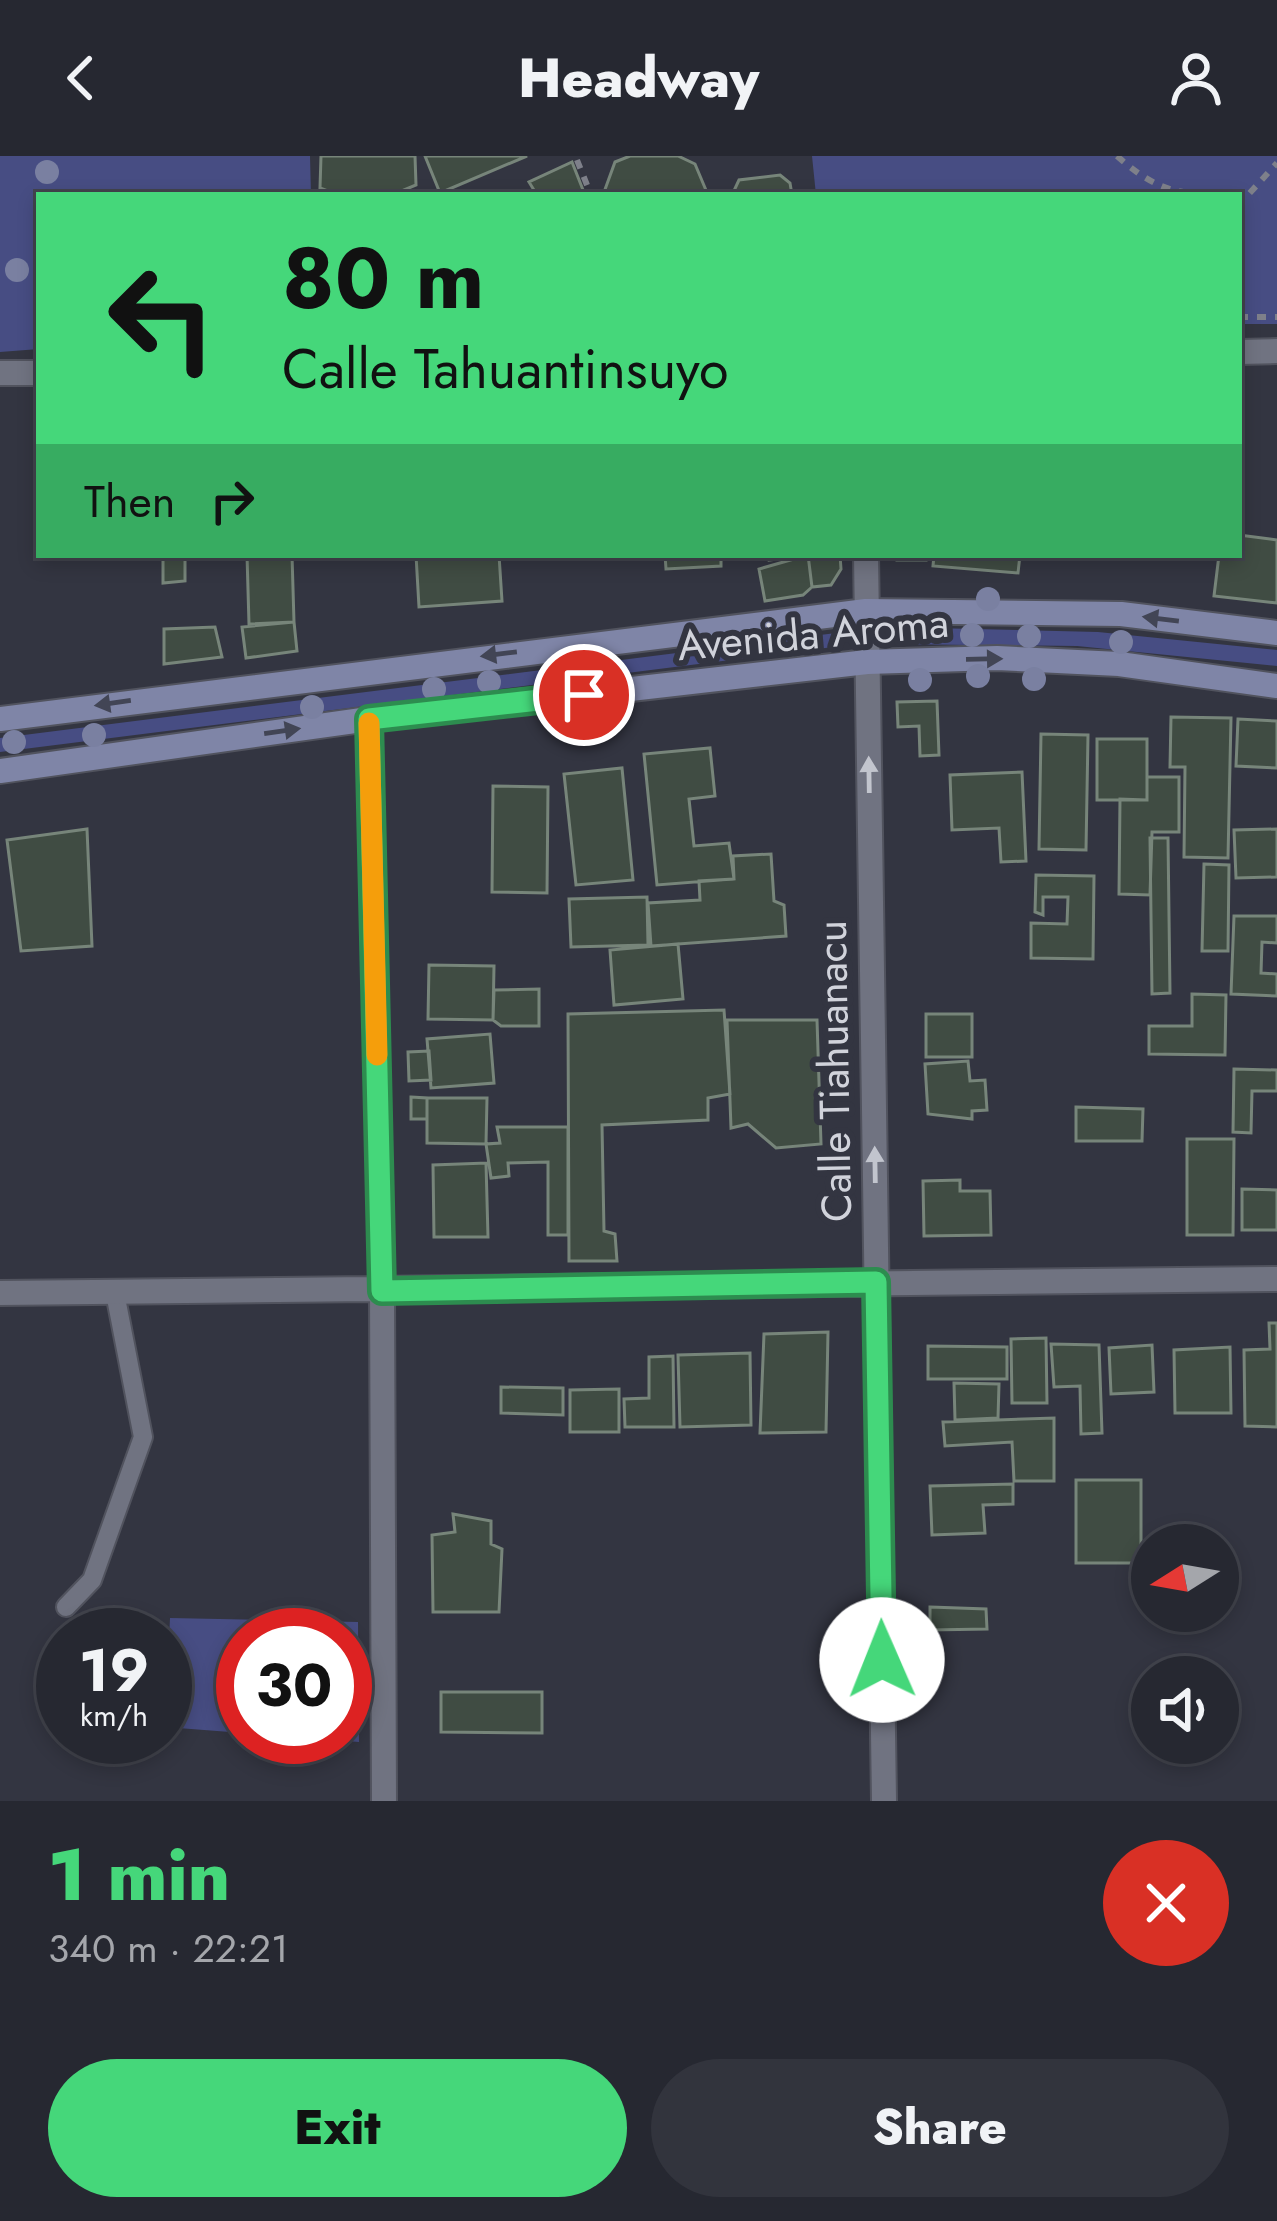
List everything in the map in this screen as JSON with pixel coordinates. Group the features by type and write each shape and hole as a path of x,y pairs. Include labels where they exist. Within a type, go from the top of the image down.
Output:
{"main road":[{"name":"Avenida Aroma","path":"0,719 866,611 1121,614 1277,633"},
{"name":"Avenida Aroma","path":"0,771 369,719 867,662 997,658 1098,663 1277,686"}],"street":[{"path":"1242,352 1277,351"},
{"path":"0,373 36,373"},
{"name":"Calle Tiahuanacu","path":"866,558 884,1801"},
{"path":"369,719 382,1291 384,1801"},
{"path":"0,1293 1277,1279"}],"lane":[{"path":"66,1607 92,1580 143,1437 115,1293"}],"path":[{"path":"1117,156 1146,182 1167,192"},
{"path":"577,160 590,192"},
{"path":"1242,195 1248,195 1277,163"},
{"path":"1242,317 1277,317"}],"shaded area":[{"path":"0,156 310,156 311,192 36,192 36,349 0,352"},
{"path":"812,156 1277,156 1277,324 1242,324 1242,192 816,192"},
{"path":"888,627 1098,632 1277,650 1277,666 1077,646 887,644"},
{"path":"844,632 841,646 0,752 0,738"},
{"path":"192,1618 216,1619 216,1731 192,1729"}],"building":[{"path":"321,156 415,156 416,185 399,192 330,192 320,188"},
{"path":"425,156 527,156 442,192"},
{"path":"630,156 678,156 695,164 707,192 604,192 615,162"},
{"path":"572,162 584,192 535,192 529,182"},
{"path":"780,175 790,183 792,192 733,192 739,180"},
{"path":"1242,535 1277,540 1277,603 1214,596 1219,558 1242,558"},
{"path":"163,558 185,558 185,581 163,583"},
{"path":"247,558 292,558 294,622 249,624"},
{"path":"416,558 499,558 502,601 419,607"},
{"path":"665,558 721,558 721,566 666,569"},
{"path":"808,558 840,558 841,569 831,585 812,587"},
{"path":"808,558 812,587 803,595 765,601 759,569"},
{"path":"934,558 1020,558 1018,573 933,566"},
{"path":"294,622 297,651 246,658 242,627"},
{"path":"215,627 222,657 164,664 164,629"},
{"path":"937,701 939,755 920,756 919,726 898,727 897,702"},
{"path":"1171,717 1231,718 1228,858 1184,857 1185,767 1170,767"},
{"path":"1238,719 1277,721 1277,768 1236,766"},
{"path":"1041,734 1088,735 1086,850 1039,849"},
{"path":"1097,739 1147,739 1147,800 1097,800"},
{"path":"710,748 715,796 689,799 694,846 729,843 734,879 657,885 644,754"},
{"path":"622,768 633,880 576,885 564,774"},
{"path":"1022,772 1026,861 1001,862 999,828 952,830 950,775"},
{"path":"1147,777 1179,777 1179,832 1152,832 1150,895 1119,894 1120,799 1147,800"},
{"path":"493,786 548,787 547,893 492,892"},
{"path":"87,829 92,946 21,951 7,840"},
{"path":"1277,829 1277,877 1236,878 1234,830"},
{"path":"1150,838 1168,838 1170,993 1152,994"},
{"path":"771,854 774,901 784,905 786,936 651,946 648,903 700,900 699,881 734,879 733,856"},
{"path":"1204,864 1229,865 1228,951 1202,951"},
{"path":"1036,875 1094,876 1093,959 1031,958 1031,923 1067,924 1068,897 1043,897 1043,915 1035,912"},
{"path":"647,897 648,945 571,947 569,899"},
{"path":"1234,916 1277,916 1277,943 1262,942 1261,973 1277,974 1277,996 1231,994"},
{"path":"678,944 683,999 614,1005 610,950"},
{"path":"429,965 494,966 493,1020 428,1019"},
{"path":"539,989 539,1026 501,1026 493,1020 494,990"},
{"path":"1192,994 1226,995 1225,1055 1149,1054 1149,1026 1192,1026"},
{"path":"724,1010 730,1094 708,1098 708,1120 602,1125 604,1231 615,1234 617,1261 569,1261 568,1014"},
{"path":"926,1014 972,1014 972,1057 926,1057"},
{"path":"727,1020 817,1020 821,1144 776,1148 748,1124 731,1128"},
{"path":"490,1034 494,1083 431,1088 427,1039"},
{"path":"429,1051 431,1080 409,1081 408,1052"},
{"path":"968,1061 970,1081 985,1080 987,1110 972,1111 972,1119 928,1114 925,1064"},
{"path":"1234,1069 1277,1070 1277,1091 1252,1091 1251,1133 1233,1132"},
{"path":"411,1097 427,1098 427,1119 411,1119"},
{"path":"427,1098 487,1098 486,1144 427,1143"},
{"path":"1076,1107 1143,1109 1142,1141 1076,1141"},
{"path":"497,1127 568,1127 568,1235 548,1235 548,1162 508,1163 509,1176 491,1178 486,1144 500,1143"},
{"path":"1187,1139 1234,1139 1233,1235 1187,1235"},
{"path":"486,1163 488,1237 434,1237 433,1165"},
{"path":"960,1180 960,1191 990,1191 991,1235 924,1236 923,1181"},
{"path":"1242,1189 1277,1190 1277,1230 1242,1230"},
{"path":"1269,1323 1277,1323 1277,1427 1245,1426 1244,1350 1270,1349"},
{"path":"828,1332 826,1432 760,1433 764,1334"},
{"path":"1046,1338 1047,1403 1012,1403 1011,1339"},
{"path":"1051,1344 1099,1345 1102,1433 1081,1434 1080,1386 1054,1387"},
{"path":"1152,1345 1154,1392 1111,1394 1109,1348"},
{"path":"928,1346 1007,1347 1007,1379 928,1379"},
{"path":"1230,1347 1231,1413 1175,1413 1174,1350"},
{"path":"750,1353 751,1425 680,1427 678,1355"},
{"path":"673,1356 674,1427 625,1427 624,1399 649,1398 649,1357"},
{"path":"954,1383 999,1384 998,1418 955,1420"},
{"path":"501,1387 563,1388 563,1415 501,1413"},
{"path":"619,1389 619,1432 570,1432 570,1390"},
{"path":"1054,1418 1054,1481 1014,1481 1012,1442 945,1446 943,1422"},
{"path":"1076,1480 1141,1480 1141,1524 1131,1524 1131,1563 1076,1563"},
{"path":"1013,1484 1013,1504 983,1505 985,1533 932,1535 930,1486"},
{"path":"453,1514 491,1521 491,1544 502,1549 499,1612 433,1612 432,1535 455,1532"},
{"path":"930,1607 986,1609 987,1629 930,1630"},
{"path":"441,1692 542,1692 542,1733 441,1732"}],"slow traffic":[{"path":"369,723 377,1055"}],"route":[{"path":"584,695 369,719 382,1291 876,1282 882,1660"}]}
